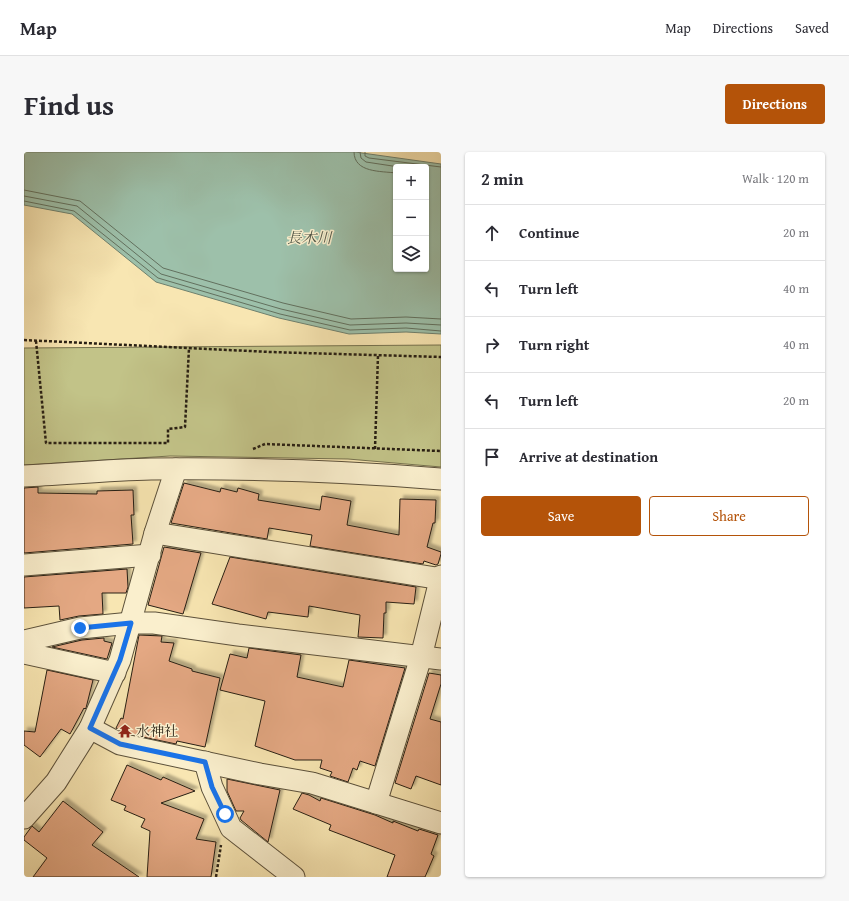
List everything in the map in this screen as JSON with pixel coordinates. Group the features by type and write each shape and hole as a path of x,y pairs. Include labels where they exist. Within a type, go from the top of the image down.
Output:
{"street":[{"path":"24,476 149,469 176,469 298,471 441,479"},
{"path":"24,818 56,782 90,728 115,673 131,623 155,533 176,469"},
{"path":"155,533 441,578 431,658 376,803"},
{"path":"24,565 150,555"},
{"path":"24,641 80,628 131,623 154,623 238,635 431,658"},
{"path":"24,654 115,673"},
{"path":"90,728 120,744 260,774 312,783 441,823"},
{"path":"205,762 212,787 231,828 294,877"}],"path":[{"path":"24,340 189,348 441,357"},
{"path":"36,341 46,443 168,443 168,429 185,427 189,348"},
{"path":"374,449 378,355"}],"green space":[{"path":"441,345 441,467 348,459 170,456 24,465 24,348"}],"water":[{"name":"長木川","path":"24,152 355,152 441,164 441,334 406,332 349,334 279,318 156,282 72,214 24,205"}],"building":[{"path":"184,483 220,492 221,488 237,492 238,488 259,494 258,500 320,510 322,496 351,501 347,525 399,535 400,499 436,500 435,523 433,523 427,547 441,552 441,554 438,564 436,565 424,561 423,564 310,546 312,535 269,528 267,539 171,523"},
{"path":"38,487 38,493 97,494 97,491 133,490 134,515 131,515 133,544 24,553 24,488"},
{"path":"164,547 201,553 183,614 148,605"},
{"path":"230,557 416,587 414,604 386,602 383,638 358,637 360,615 309,606 308,617 268,612 266,619 212,604"},
{"path":"127,569 128,587 126,593 102,593 103,614 79,616 60,620 59,606 24,608 24,577"},
{"path":"139,635 162,636 161,642 174,643 169,661 192,669 192,671 220,678 205,747 177,741 176,744 124,733 116,728 121,718 123,719"},
{"path":"104,638 104,641 112,643 107,659 52,647 82,640"},
{"path":"249,648 301,655 297,677 343,687 349,660 405,668 375,766 360,761 357,770 353,768 348,782 330,776 332,772 320,768 322,760 295,760 255,746 265,701 220,690 230,654 247,658"},
{"path":"47,670 93,680 86,708 84,708 70,734 61,729 40,757 24,745 24,731 35,732"},
{"path":"429,673 441,675 441,684 430,719 441,722 441,785 416,776 411,789 395,783"},
{"path":"127,765 161,780 163,777 195,791 161,803 204,819 196,839 216,842 211,877 147,877 150,831 141,827 145,819 124,810 126,806 111,800"},
{"path":"227,779 280,790 268,842 241,820 240,818 244,811 236,811 227,791"},
{"path":"302,793 320,801 321,798 375,815 393,823 393,821 418,831 419,829 438,835 431,854 434,856 425,877 387,877 395,855 329,830 331,825 293,809"},
{"path":"63,801 103,832 92,845 139,877 33,877 47,858 24,840 24,837 32,826 39,832"}],"place":[{"name":"水神社","path":"125,731"}],"route":[{"path":"80,628 131,623 120,660 90,728 120,744 205,762 212,787 225,814"}]}
